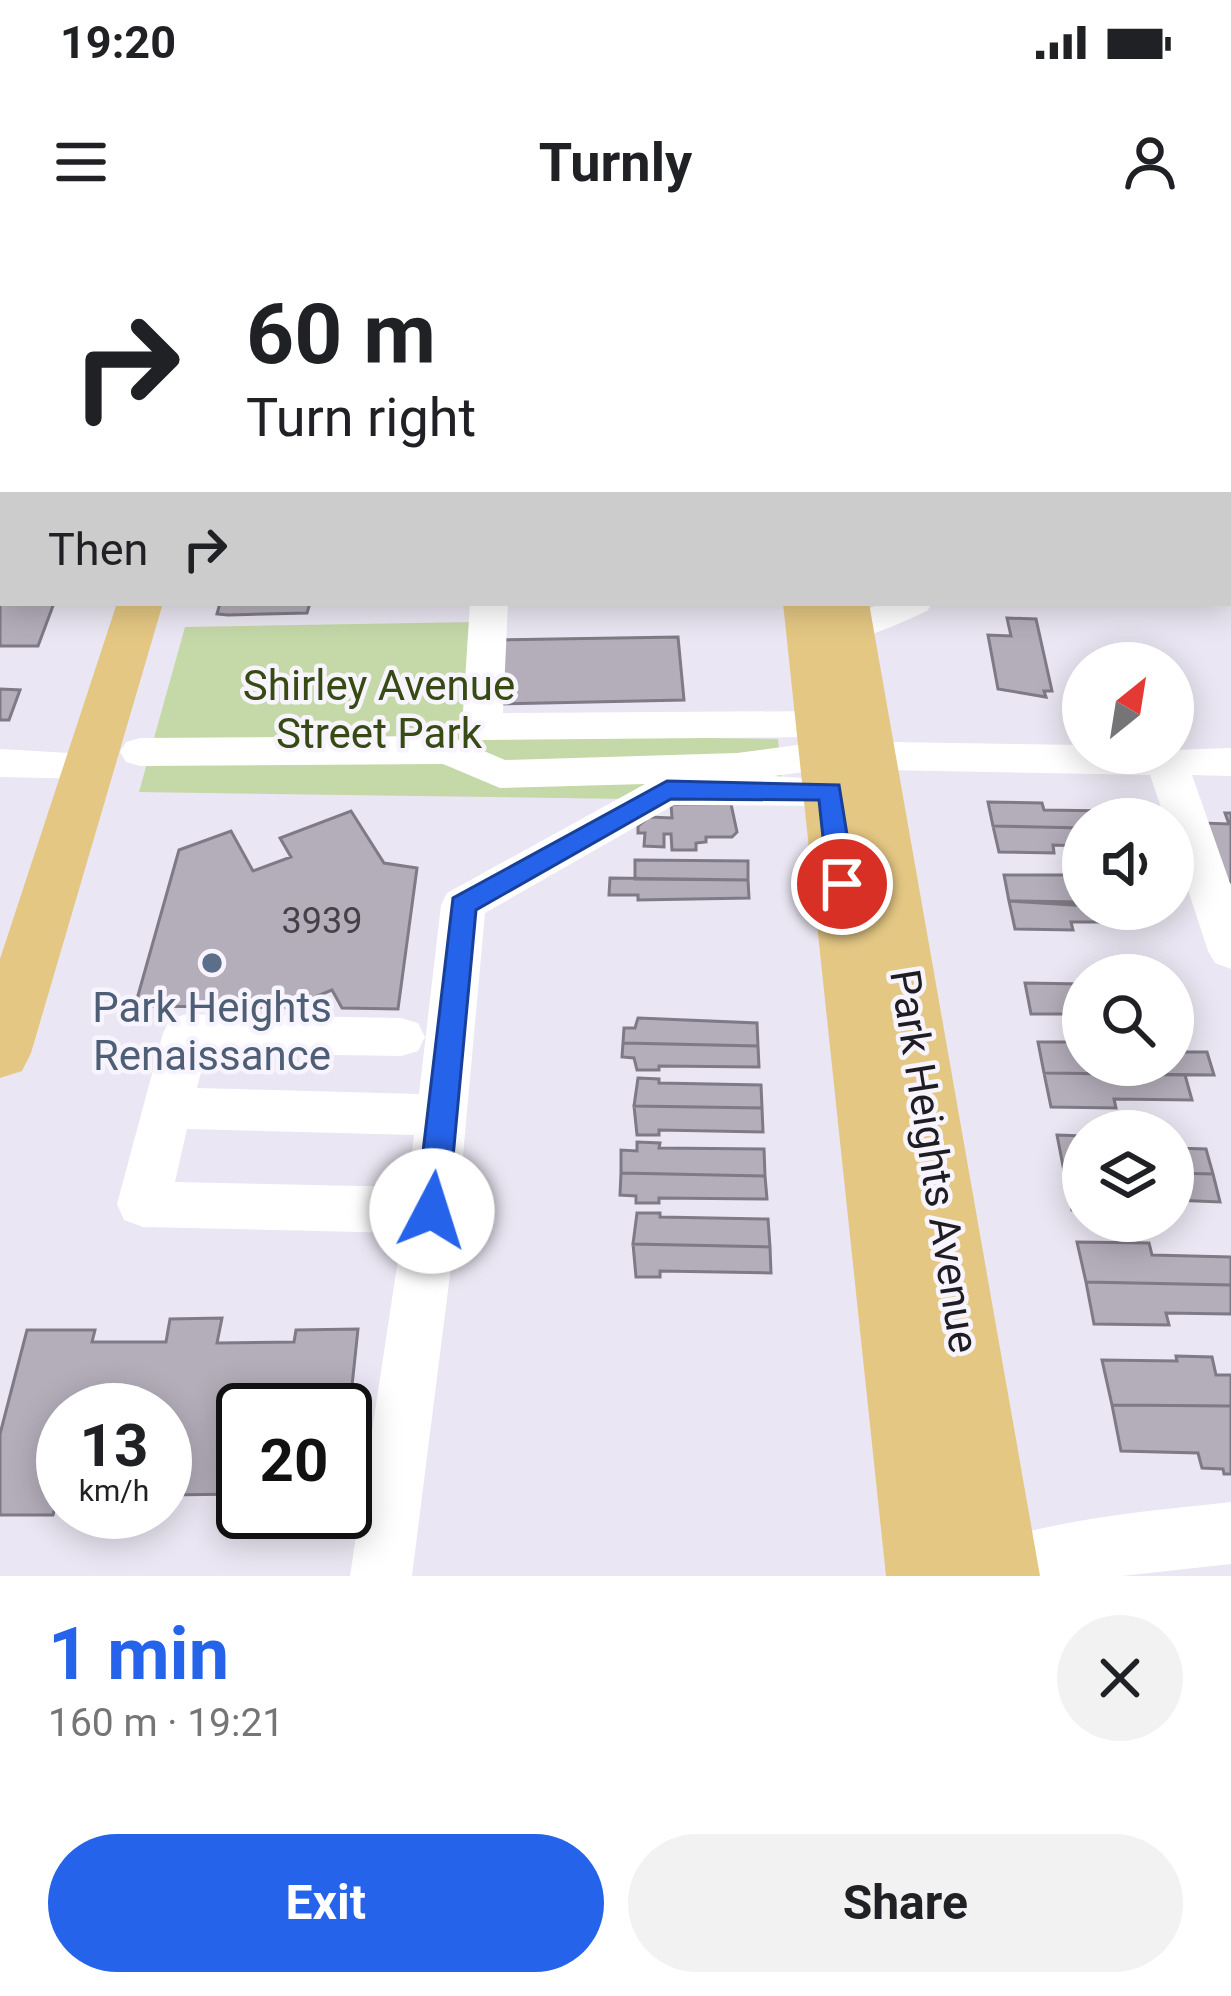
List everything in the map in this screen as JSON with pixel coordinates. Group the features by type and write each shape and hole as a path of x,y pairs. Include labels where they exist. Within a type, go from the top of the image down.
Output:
{"main road":[{"path":"0,1053 115,758 140,606"},
{"name":"Park Heights Avenue","path":"828,616 837,756 977,1574"}],"street":[{"path":"489,606 482,727 837,756 1062,759"},
{"path":"828,616 894,606"},
{"path":"0,764 449,751 500,774 737,766 837,756"},
{"path":"381,1576 432,1211 463,905 667,790 837,756"},
{"path":"1194,761 1231,762"},
{"path":"1171,774 1227,928"},
{"path":"401,1037 187,1033 143,1204 432,1211"},
{"path":"167,1108 440,1115"},
{"path":"977,1574 1097,1548 1231,1534"}],"green space":[{"name":"Shirley Avenue Street Park","path":"476,622 465,735 778,739 782,782 630,799 139,792 185,627"}],"building":[{"path":"0,606 53,606 38,646 0,646"},
{"path":"219,606 309,606 307,613 217,614"},
{"path":"1007,618 1036,619 1052,691 1044,691 1046,697 998,689 988,635 1011,636"},
{"path":"678,637 684,700 494,704 496,640"},
{"path":"0,689 20,690 9,720 0,720"},
{"path":"988,802 1042,803 1044,810 1062,810 1062,828 993,826"},
{"path":"671,804 731,804 737,832 732,837 706,837 706,842 696,843 696,850 672,850 671,834 664,834 664,847 644,846 645,833 638,833 638,826 649,817 672,818"},
{"path":"351,811 384,863 417,868 398,1009 342,1008 332,990 317,996 315,1008 135,1006 179,850 231,831 253,871 291,857 280,838"},
{"path":"1225,813 1231,813 1231,882 1222,882 1203,823 1229,824"},
{"path":"993,826 1062,828 1062,845 1053,845 1054,853 999,852"},
{"path":"635,860 748,861 748,880 635,879"},
{"path":"1004,875 1062,875 1062,902 1009,901"},
{"path":"610,878 748,880 749,898 638,900 638,895 609,895"},
{"path":"1009,901 1062,904 1062,930 1015,929"},
{"path":"1025,983 1062,984 1062,1014 1031,1014"},
{"path":"638,1018 757,1023 758,1046 623,1043 624,1028 635,1028"},
{"path":"1038,1042 1062,1042 1062,1073 1044,1073"},
{"path":"623,1043 758,1046 759,1067 637,1070 634,1058 622,1057"},
{"path":"1194,1052 1207,1052 1214,1075 1194,1075"},
{"path":"1044,1073 1062,1073 1062,1086 1188,1086 1192,1100 1114,1099 1116,1108 1051,1107"},
{"path":"638,1078 659,1079 659,1083 761,1085 762,1108 634,1106"},
{"path":"634,1106 762,1108 763,1132 659,1130 659,1135 637,1135"},
{"path":"637,1142 660,1143 659,1148 764,1149 765,1176 621,1173 621,1150 637,1151"},
{"path":"1194,1149 1206,1149 1213,1174 1194,1174"},
{"path":"621,1173 765,1176 767,1199 659,1198 659,1203 636,1203 636,1196 620,1195"},
{"path":"1194,1174 1213,1174 1220,1202 1194,1201"},
{"path":"637,1213 768,1219 770,1247 633,1244"},
{"path":"1077,1242 1149,1243 1152,1255 1231,1257 1231,1285 1086,1282"},
{"path":"633,1244 770,1247 771,1273 660,1271 660,1277 636,1277"},
{"path":"1086,1282 1231,1285 1231,1314 1166,1313 1169,1325 1094,1324"},
{"path":"222,1318 217,1343 294,1342 296,1330 358,1329 352,1383 216,1383 216,1494 192,1495 192,1383 36,1383 36,1515 0,1515 0,1434 27,1330 95,1330 92,1342 166,1342 170,1319"},
{"path":"1176,1356 1212,1357 1216,1375 1231,1375 1231,1406 1112,1405 1102,1360 1177,1361"},
{"path":"1112,1405 1231,1406 1231,1474 1202,1468 1198,1453 1121,1451"}],"place":[{"name":"Park Heights Renaissance","path":"212,963"}],"route":[{"path":"432,1211 463,905 667,790 830,791 842,884"}]}
